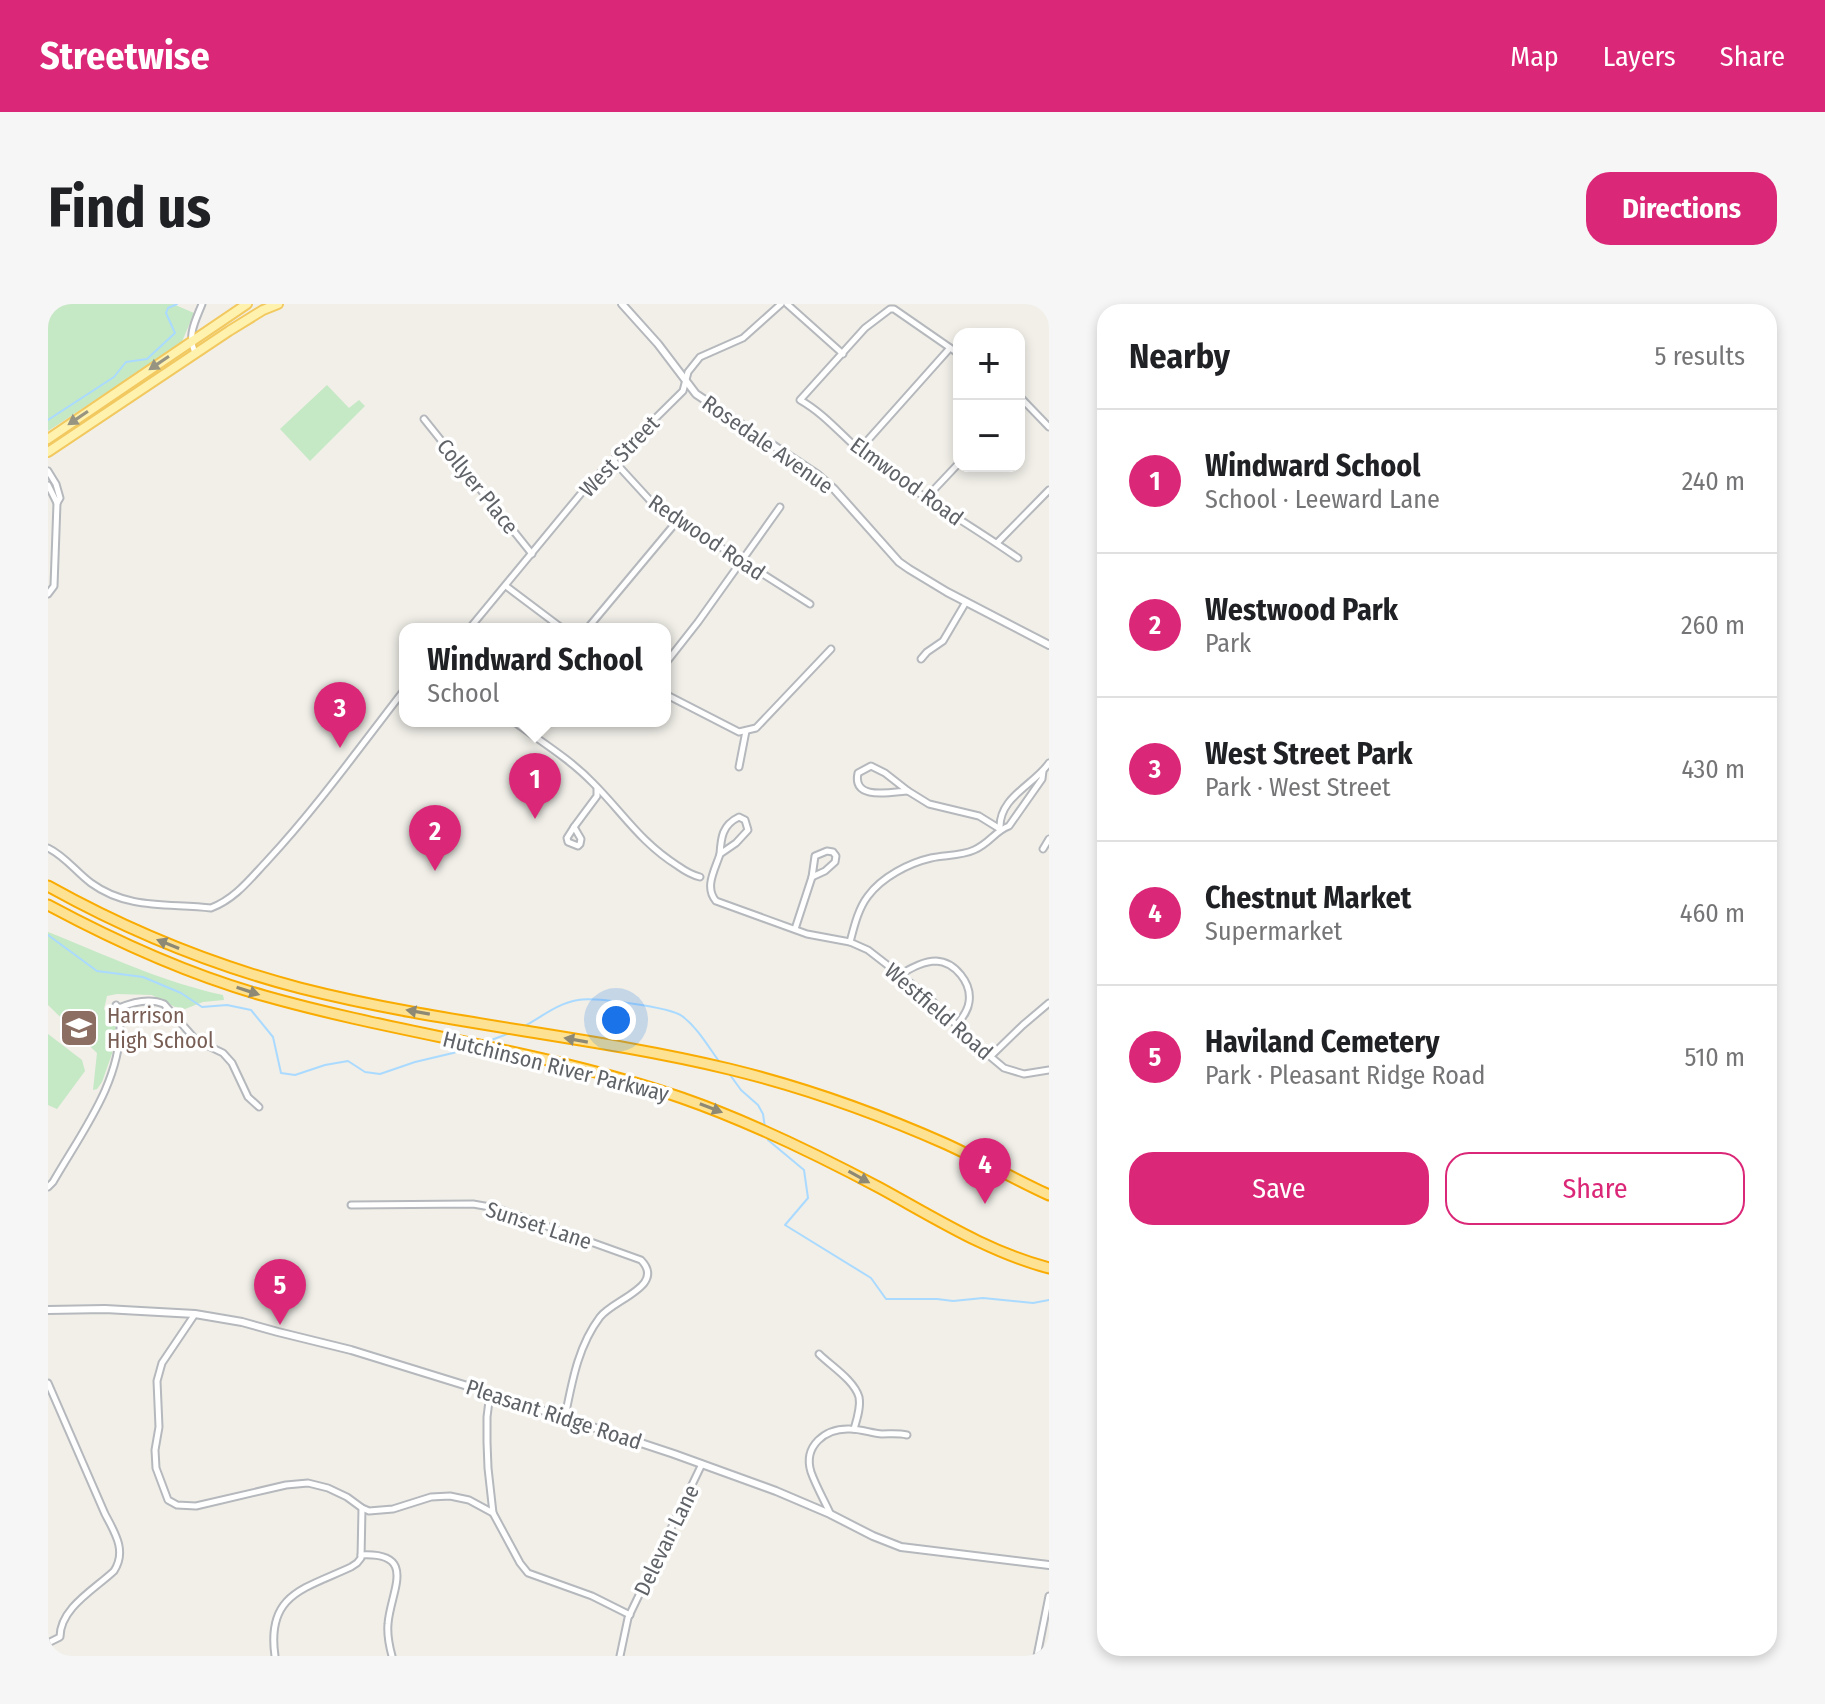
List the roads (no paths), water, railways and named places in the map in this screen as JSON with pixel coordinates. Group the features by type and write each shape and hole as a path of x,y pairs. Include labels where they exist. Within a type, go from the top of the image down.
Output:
{"highway":[{"name":"Hutchinson River Parkway","path":"48,886 146,934 248,973 341,997 745,1073 873,1113 1049,1195"},
{"name":"Hutchinson River Parkway","path":"48,908 191,972 265,996 640,1084 790,1142 968,1237 1049,1268"}],"main road":[{"path":"48,439 247,304"},
{"path":"48,452 240,324 278,304"}],"street":[{"path":"195,353 191,333 202,304"},
{"name":"Rosedale Avenue","path":"623,304 696,394 818,475 899,562 947,592 1049,645"},
{"name":"West Street","path":"474,623 588,485 683,391 688,372 700,357 743,338 781,304"},
{"path":"787,304 843,354 865,328 888,309 894,309 953,350"},
{"path":"859,450 950,348"},
{"name":"Elmwood Road","path":"843,354 800,400 859,450 1018,558"},
{"path":"1023,400 1049,427"},
{"name":"Collyer Place","path":"424,419 532,554"},
{"name":"Redwood Road","path":"613,460 657,508 810,604"},
{"path":"926,498 953,469"},
{"path":"48,471 60,498 57,503 54,586 48,594"},
{"path":"48,485 57,503"},
{"path":"997,543 1049,490"},
{"path":"671,656 780,507"},
{"path":"592,623 678,520"},
{"path":"506,586 555,623"},
{"path":"921,659 943,641 966,602"},
{"path":"671,697 739,732 756,728 831,649"},
{"path":"48,848 57,852 92,884 132,903 211,908 231,897 302,823 399,697"},
{"path":"521,727 571,764 643,840 661,855 700,877"},
{"path":"739,767 746,731"},
{"path":"1000,829 1008,803 1049,763"},
{"path":"908,791 871,793 862,790 858,786 858,773 875,767 929,804 979,816 1000,829"},
{"path":"850,942 856,920 868,896 883,881 924,860 974,850 989,842 1000,829 1009,826 1042,779 1043,771"},
{"path":"574,827 597,796 597,789"},
{"path":"739,817 745,820 748,826 745,836 720,854 725,828 739,817"},
{"path":"1043,849 1049,839"},
{"path":"795,929 812,877 815,856 821,852 833,852 836,858 833,865 812,877"},
{"name":"Westfield Road","path":"720,854 709,892 716,901 807,934 850,942 868,950 926,995 1004,1068 1024,1074 1049,1070"},
{"path":"899,975 934,961 946,963 955,969 969,991 965,1014 957,1025"},
{"path":"48,1187 109,1082 120,1045 118,1006 145,1001 164,1004 196,1040 223,1053 232,1063 248,1097 259,1107"},
{"path":"991,1056 1049,1003"},
{"name":"Sunset Lane","path":"351,1205 473,1204 496,1208 641,1260 648,1267 645,1282 601,1315 578,1358 565,1417"},
{"name":"Pleasant Ridge Road","path":"48,1310 105,1309 195,1314 242,1322 351,1350 565,1417 776,1491 901,1547 1049,1565"},
{"path":"195,1314 162,1363 157,1381 159,1427 156,1468 168,1500 177,1505 196,1506 286,1485 308,1483 328,1488 369,1511 393,1509 431,1497 450,1496 469,1500 493,1513"},
{"path":"819,1354 854,1387 859,1396 854,1429"},
{"path":"48,1383 114,1530 120,1550 114,1571 88,1592 63,1621 60,1637 48,1643"},
{"path":"490,1393 487,1442 493,1513 520,1563 528,1573 592,1596 630,1615"},
{"path":"830,1514 811,1471 810,1458 817,1440 835,1430 907,1435"},
{"name":"Delevan Lane","path":"620,1656 630,1615 702,1464"},
{"path":"275,1656 274,1625 283,1605 302,1590 357,1563 361,1555 362,1508"},
{"path":"361,1555 387,1557 394,1565 394,1598 388,1622 392,1656"},
{"path":"1037,1656 1049,1596"}],"waterway":[{"path":"48,420 114,377 126,362 147,359 175,333 166,313 168,308 177,304"},
{"path":"48,935 97,971 143,977 181,993 202,1007 227,1005 251,1010 273,1037 281,1073 295,1075 348,1061 365,1072 380,1074 472,1047"},
{"path":"523,1027 556,1007 578,1000 648,1006 682,1016 721,1064"},
{"path":"486,1042 510,1033"},
{"path":"728,1072 741,1090 758,1105 765,1128"},
{"path":"767,1134 768,1140 804,1170 808,1198 785,1225 871,1278 886,1299 953,1301 983,1298 1033,1303 1049,1300"}],"place":[{"name":"West Street Park","path":"340,748"},
{"name":"Windward School","path":"535,819"},
{"name":"Westwood Park","path":"435,871"},
{"name":"Harrison High School","path":"79,1028"},
{"name":"Chestnut Market","path":"985,1204"},
{"name":"Haviland Cemetery","path":"280,1325"}]}
